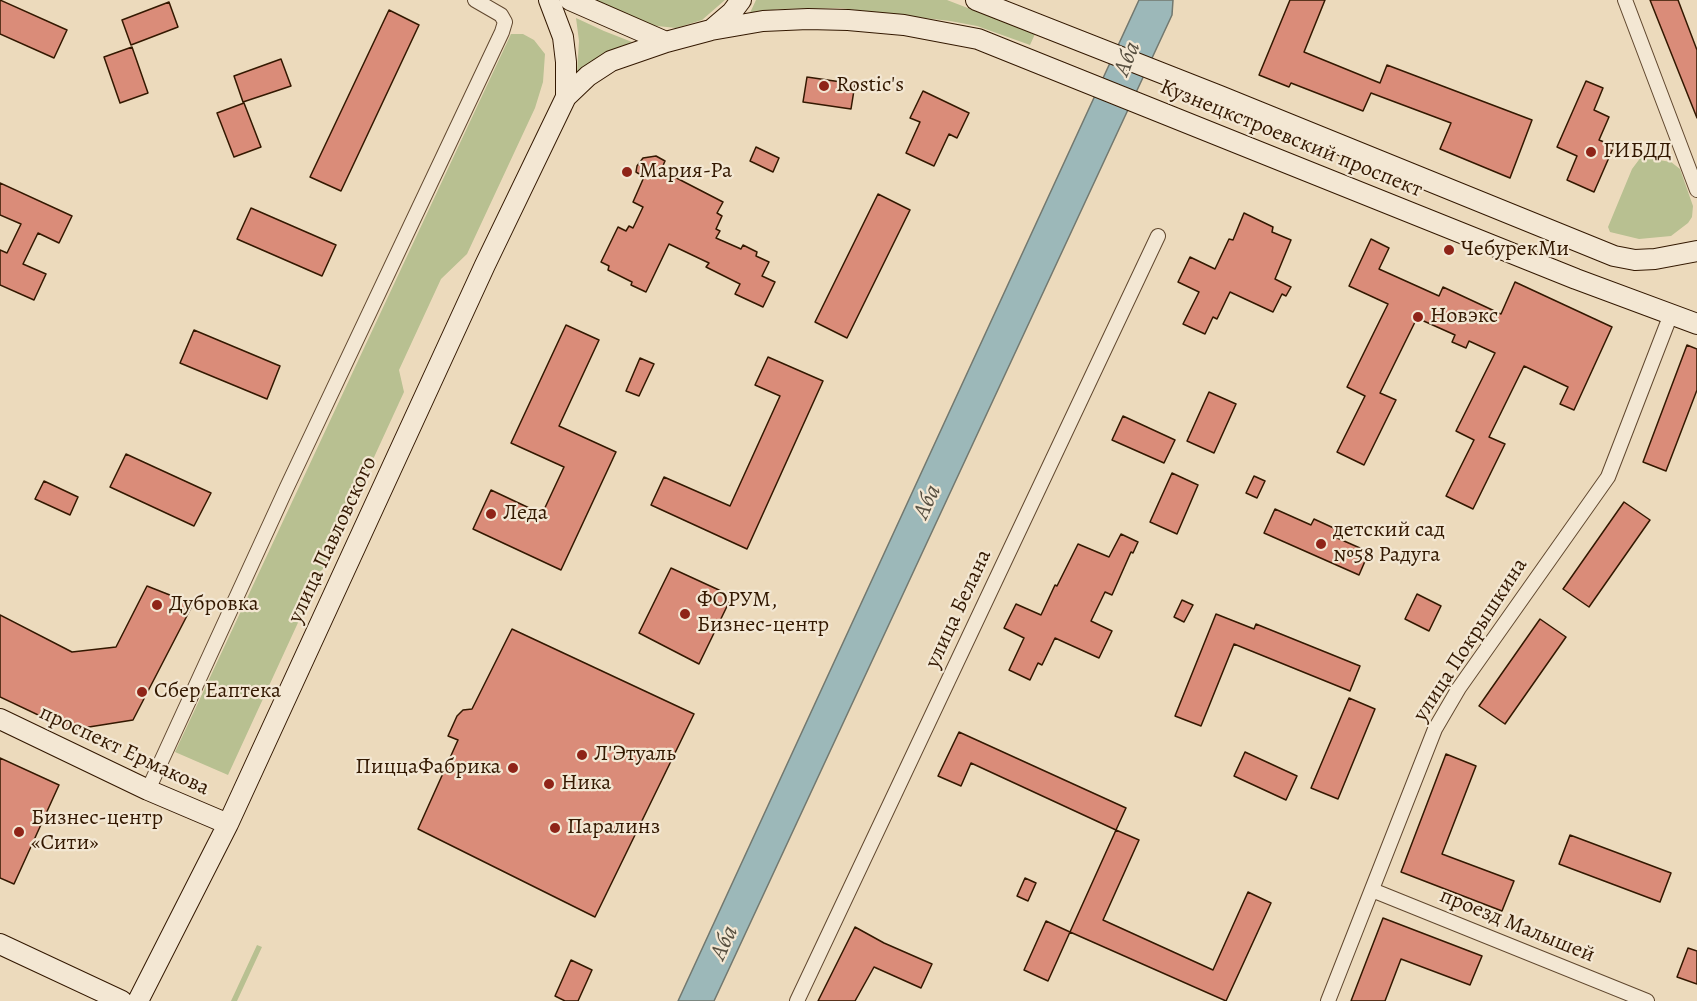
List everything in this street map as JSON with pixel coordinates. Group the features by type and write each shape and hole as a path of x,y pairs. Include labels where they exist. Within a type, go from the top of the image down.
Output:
{"main road":[{"name":"улица Павловского","path":"549,0 563,37 566,97"},
{"path":"570,0 666,42"},
{"path":"711,30 732,12 741,0"},
{"name":"Кузнецкстроевский проспект","path":"976,0 1614,256 1635,260 1654,259 1697,250"},
{"name":"Кузнецкстроевский проспект","path":"711,30 763,21 848,20 904,25 978,39 1576,279 1697,324"},
{"name":"улица Павловского","path":"138,1001 228,824 485,265 566,97 588,76 611,61 666,42 711,30"},
{"name":"проспект Ермакова","path":"0,719 147,790 228,824"},
{"path":"0,944 122,1001"}],"street":[{"path":"147,790 502,32 505,22 501,15 475,0"},
{"path":"1625,0 1697,190"},
{"name":"улица Белана","path":"797,1001 1158,236"},
{"name":"улица Покрышкина","path":"1328,1001 1435,729 1459,688 1608,477 1671,314"},
{"name":"проезд Малышей","path":"1372,890 1647,1001"}],"green space":[{"path":"595,0 725,0 702,20 676,28 648,25"},
{"path":"756,0 947,0 1035,34 1030,45 977,26 840,8 778,9 749,15"},
{"path":"576,18 632,42 607,54 577,73 579,41"},
{"path":"511,34 523,34 534,40 545,54 543,82 535,108 467,254 441,279 399,370 404,392 228,775 175,752"},
{"path":"1641,157 1671,162 1680,169 1693,206 1692,217 1671,236 1639,239 1610,232 1608,227 1632,169"},
{"path":"257,945 262,947 237,1001 231,1001"}],"water":[{"name":"Аба","path":"1139,0 1173,0 1172,15 714,1001 678,1001"}],"building":[{"path":"0,0 67,30 54,58 0,34"},
{"path":"1290,0 1325,0 1304,52 1380,83 1387,65 1532,120 1510,178 1440,149 1451,123 1371,93 1363,111 1291,83 1289,87 1259,75"},
{"path":"1650,0 1678,0 1697,50 1697,118"},
{"path":"169,2 178,27 131,45 122,20"},
{"path":"389,10 419,25 341,191 310,177"},
{"path":"132,47 148,93 120,103 104,57"},
{"path":"281,59 291,86 243,102 234,76"},
{"path":"807,77 855,84 851,109 803,102"},
{"path":"1586,81 1603,88 1594,110 1609,117 1599,140 1614,146 1594,192 1567,180 1577,156 1557,147"},
{"path":"923,91 969,113 957,138 949,134 934,166 906,153 920,122 910,118"},
{"path":"244,103 261,147 234,157 217,113"},
{"path":"756,147 779,158 773,172 750,161"},
{"path":"656,156 665,161 661,170 723,202 717,213 722,216 716,229 720,231 716,238 741,249 743,245 757,252 756,256 769,262 762,276 775,282 763,307 735,294 740,284 706,267 709,263 669,244 646,292 608,270 609,266 601,262 618,227 626,231 629,226 633,228 643,207 633,202 644,177 636,172 637,166 643,158"},
{"path":"0,183 72,216 59,243 38,233 23,264 46,274 34,300 0,285 0,250 7,253 21,224 0,215"},
{"path":"878,194 910,210 847,338 815,322"},
{"path":"251,208 336,245 322,276 237,239"},
{"path":"1244,213 1273,227 1272,232 1291,240 1275,279 1291,287 1286,296 1282,294 1273,312 1230,292 1217,319 1213,317 1205,334 1183,324 1199,292 1178,282 1190,257 1215,269 1229,239 1233,240"},
{"path":"1371,239 1389,248 1379,269 1439,296 1443,287 1501,314 1515,282 1612,327 1574,410 1560,404 1568,387 1524,366 1489,437 1505,444 1473,509 1446,496 1474,440 1456,431 1495,353 1469,341 1466,348 1452,342 1455,335 1417,318 1380,393 1396,400 1364,465 1337,452 1365,396 1347,387 1388,304 1349,286"},
{"path":"566,325 599,340 559,426 616,452 561,570 473,529 491,490 542,514 564,467 511,443"},
{"path":"194,330 280,366 267,399 180,363"},
{"path":"1687,345 1697,349 1697,390 1666,471 1643,462"},
{"path":"768,357 823,381 747,549 651,505 664,477 730,506 780,396 755,385"},
{"path":"640,358 654,364 639,396 626,391"},
{"path":"1209,392 1236,404 1214,453 1187,441"},
{"path":"1123,416 1175,440 1164,463 1112,440"},
{"path":"126,454 211,493 194,526 110,487"},
{"path":"1172,473 1198,485 1177,534 1150,522"},
{"path":"1254,476 1265,481 1257,498 1246,493"},
{"path":"44,481 78,497 70,515 35,499"},
{"path":"1624,502 1650,520 1589,607 1563,589"},
{"name":"детский сад №58 Радуга","path":"1275,509 1311,525 1314,519 1338,530 1335,537 1369,552 1359,575 1264,533"},
{"path":"1121,534 1138,542 1133,553 1131,552 1112,595 1105,592 1091,621 1112,631 1099,658 1055,638 1042,665 1038,663 1030,680 1009,670 1024,638 1004,628 1016,604 1041,615 1078,544 1109,557"},
{"name":"ФОРУМ, Бизнес-центр","path":"671,568 732,596 699,664 639,633"},
{"path":"147,586 185,601 191,608 133,720 70,730 0,697 0,615 72,652 116,647"},
{"path":"1417,594 1441,606 1429,631 1405,619"},
{"path":"1182,600 1193,605 1184,622 1174,617"},
{"path":"1216,614 1254,629 1256,624 1360,666 1350,691 1234,644 1201,726 1175,716"},
{"path":"1540,619 1566,637 1505,724 1479,706"},
{"name":"Ника","path":"512,629 694,714 595,917 418,829 458,740 448,736 457,716 463,710 472,709"},
{"path":"1349,698 1375,709 1338,799 1311,788"},
{"path":"959,732 1126,808 1116,830 971,763 961,786 938,776"},
{"path":"1245,752 1297,776 1286,800 1234,776"},
{"path":"1446,754 1476,766 1442,854 1514,881 1502,911 1401,872"},
{"name":"Бизнес-центр «Сити»","path":"0,758 59,785 14,884 0,878"},
{"path":"1116,830 1139,840 1103,920 1213,970 1248,892 1271,903 1226,1001 1070,932"},
{"path":"1570,835 1671,873 1660,902 1559,864"},
{"path":"1025,878 1036,883 1028,901 1017,896"},
{"path":"1383,918 1482,956 1470,985 1401,959 1385,1001 1351,1001"},
{"path":"1046,921 1070,932 1048,981 1024,970"},
{"path":"855,927 884,943 932,964 921,988 874,967 855,1001 818,1001"},
{"path":"1688,948 1697,951 1697,984 1677,977"},
{"path":"571,960 592,970 578,1001 565,1001 555,996"}],"place":[{"name":"Rostic's","path":"824,86"},
{"name":"ГИБДД","path":"1591,152"},
{"name":"Мария-Ра","path":"627,172"},
{"name":"ЧебурекМи","path":"1449,250"},
{"name":"Новэкс","path":"1418,317"},
{"name":"Леда","path":"491,514"},
{"name":"детский сад №58 Радуга","path":"1321,544"},
{"name":"Дубровка","path":"157,605"},
{"name":"ФОРУМ, Бизнес-центр","path":"685,614"},
{"name":"Сбер Еаптека","path":"142,692"},
{"name":"Л'Этуаль","path":"582,755"},
{"name":"ПиццаФабрика","path":"513,768"},
{"name":"Ника","path":"549,784"},
{"name":"Паралинз","path":"555,828"},
{"name":"Бизнес-центр «Сити»","path":"19,832"}]}
